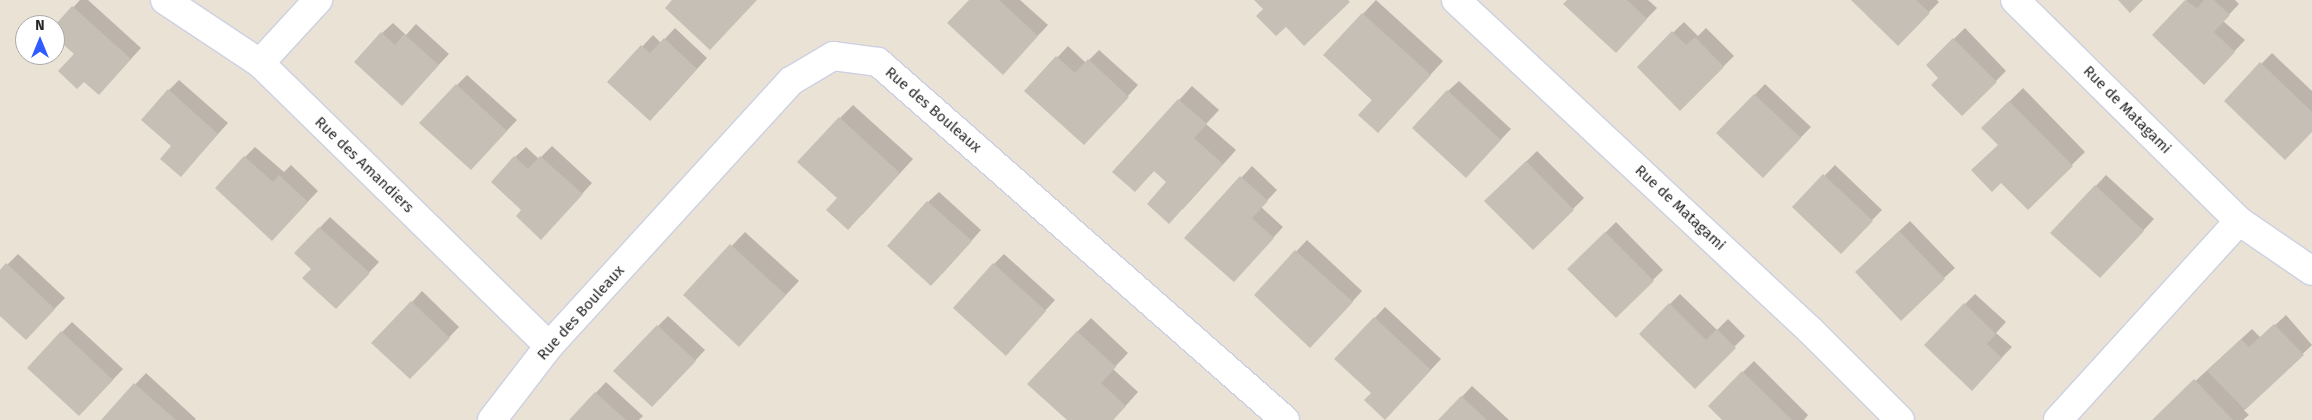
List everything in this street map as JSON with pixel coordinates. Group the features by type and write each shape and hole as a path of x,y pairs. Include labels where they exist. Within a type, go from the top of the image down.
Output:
{"street":[{"name":"Rue des Amandiers","path":"164,0 260,63 549,346"},
{"path":"260,63 318,0"},
{"name":"Rue de Matagami","path":"1456,0 1795,316 1900,420"},
{"name":"Rue de Matagami","path":"2015,0 2239,221 2312,271"},
{"name":"Rue des Bouleaux","path":"492,420 549,346 792,81 832,56 878,62 1285,420"},
{"path":"2058,420 2239,221"}],"building":[{"path":"672,0 757,0 710,50 665,8"},
{"path":"969,0 999,0 1038,36 1003,75 947,23"},
{"path":"1254,0 1348,0 1350,2 1304,46 1286,27 1276,36 1256,16 1263,9"},
{"path":"1567,0 1627,0 1647,19 1616,53 1563,4"},
{"path":"1851,0 1916,0 1930,13 1898,46"},
{"path":"2118,0 2143,0 2130,13"},
{"path":"2185,0 2197,8 2204,0 2214,0 2230,15 2214,32 2235,52 2204,85 2152,35"},
{"path":"72,6 131,59 99,95 84,82 77,89 58,71 74,54 65,46 64,15"},
{"path":"1362,13 1431,75 1378,133 1358,115 1372,100 1323,55"},
{"path":"1672,31 1686,45 1695,37 1724,67 1680,111 1637,67"},
{"path":"381,32 395,45 404,34 439,65 402,106 354,62"},
{"path":"664,38 697,69 650,121 607,82 641,45 650,53"},
{"path":"1953,38 1997,82 1962,116 1931,85 1938,78 1926,65"},
{"path":"1056,56 1075,73 1088,59 1129,97 1084,145 1024,91"},
{"path":"2260,62 2312,112 2312,132 2285,160 2224,101"},
{"path":"456,84 507,131 471,170 419,123"},
{"path":"168,89 218,134 181,177 160,159 171,146 141,120"},
{"path":"1447,90 1501,140 1466,178 1412,128"},
{"path":"1754,94 1801,138 1763,178 1716,133"},
{"path":"1178,99 1207,124 1194,138 1223,164 1169,224 1147,204 1166,182 1154,171 1135,192 1112,172"},
{"path":"2009,101 2073,166 2028,210 2001,183 1992,192 1971,170 1998,145 1981,128"},
{"path":"839,117 900,173 848,230 826,210 837,198 797,162"},
{"path":"244,156 273,182 279,175 308,202 272,241 215,188"},
{"path":"514,156 528,169 540,156 583,194 541,240 516,216 521,210 491,182"},
{"path":"1526,161 1574,210 1533,250 1484,201"},
{"path":"1823,174 1873,221 1841,254 1792,207"},
{"path":"1240,176 1268,201 1252,218 1274,238 1234,282 1184,238"},
{"path":"2095,185 2144,231 2100,278 2050,233"},
{"path":"927,201 972,241 931,286 887,246"},
{"path":"319,227 370,273 336,309 302,278 311,269 294,253"},
{"path":"1899,231 1945,279 1901,321 1855,272"},
{"path":"1605,232 1654,281 1616,318 1567,269"},
{"path":"730,244 786,295 739,347 683,295"},
{"path":"1295,250 1353,302 1310,348 1254,295"},
{"path":"6,263 55,309 26,340 0,316 0,270"},
{"path":"993,263 1046,311 1006,356 953,308"},
{"path":"411,301 450,338 410,379 371,343"},
{"path":"1669,303 1706,340 1717,329 1736,348 1695,389 1639,334"},
{"path":"1964,303 1996,334 1987,344 2002,358 1972,391 1924,345"},
{"path":"1374,317 1431,370 1385,420 1364,400 1371,393 1334,359"},
{"path":"2274,324 2304,355 2245,410 2207,371 2241,339 2249,347"},
{"path":"657,325 696,361 652,407 613,371"},
{"path":"61,331 113,380 79,416 27,368"},
{"path":"1077,331 1116,367 1101,383 1126,406 1113,420 1067,420 1027,384"},
{"path":"1742,371 1792,420 1722,420 1708,406"},
{"path":"2194,379 2233,420 2152,420"},
{"path":"134,383 176,420 101,420"},
{"path":"595,392 626,420 569,420"},
{"path":"1461,396 1487,420 1438,420"}]}
